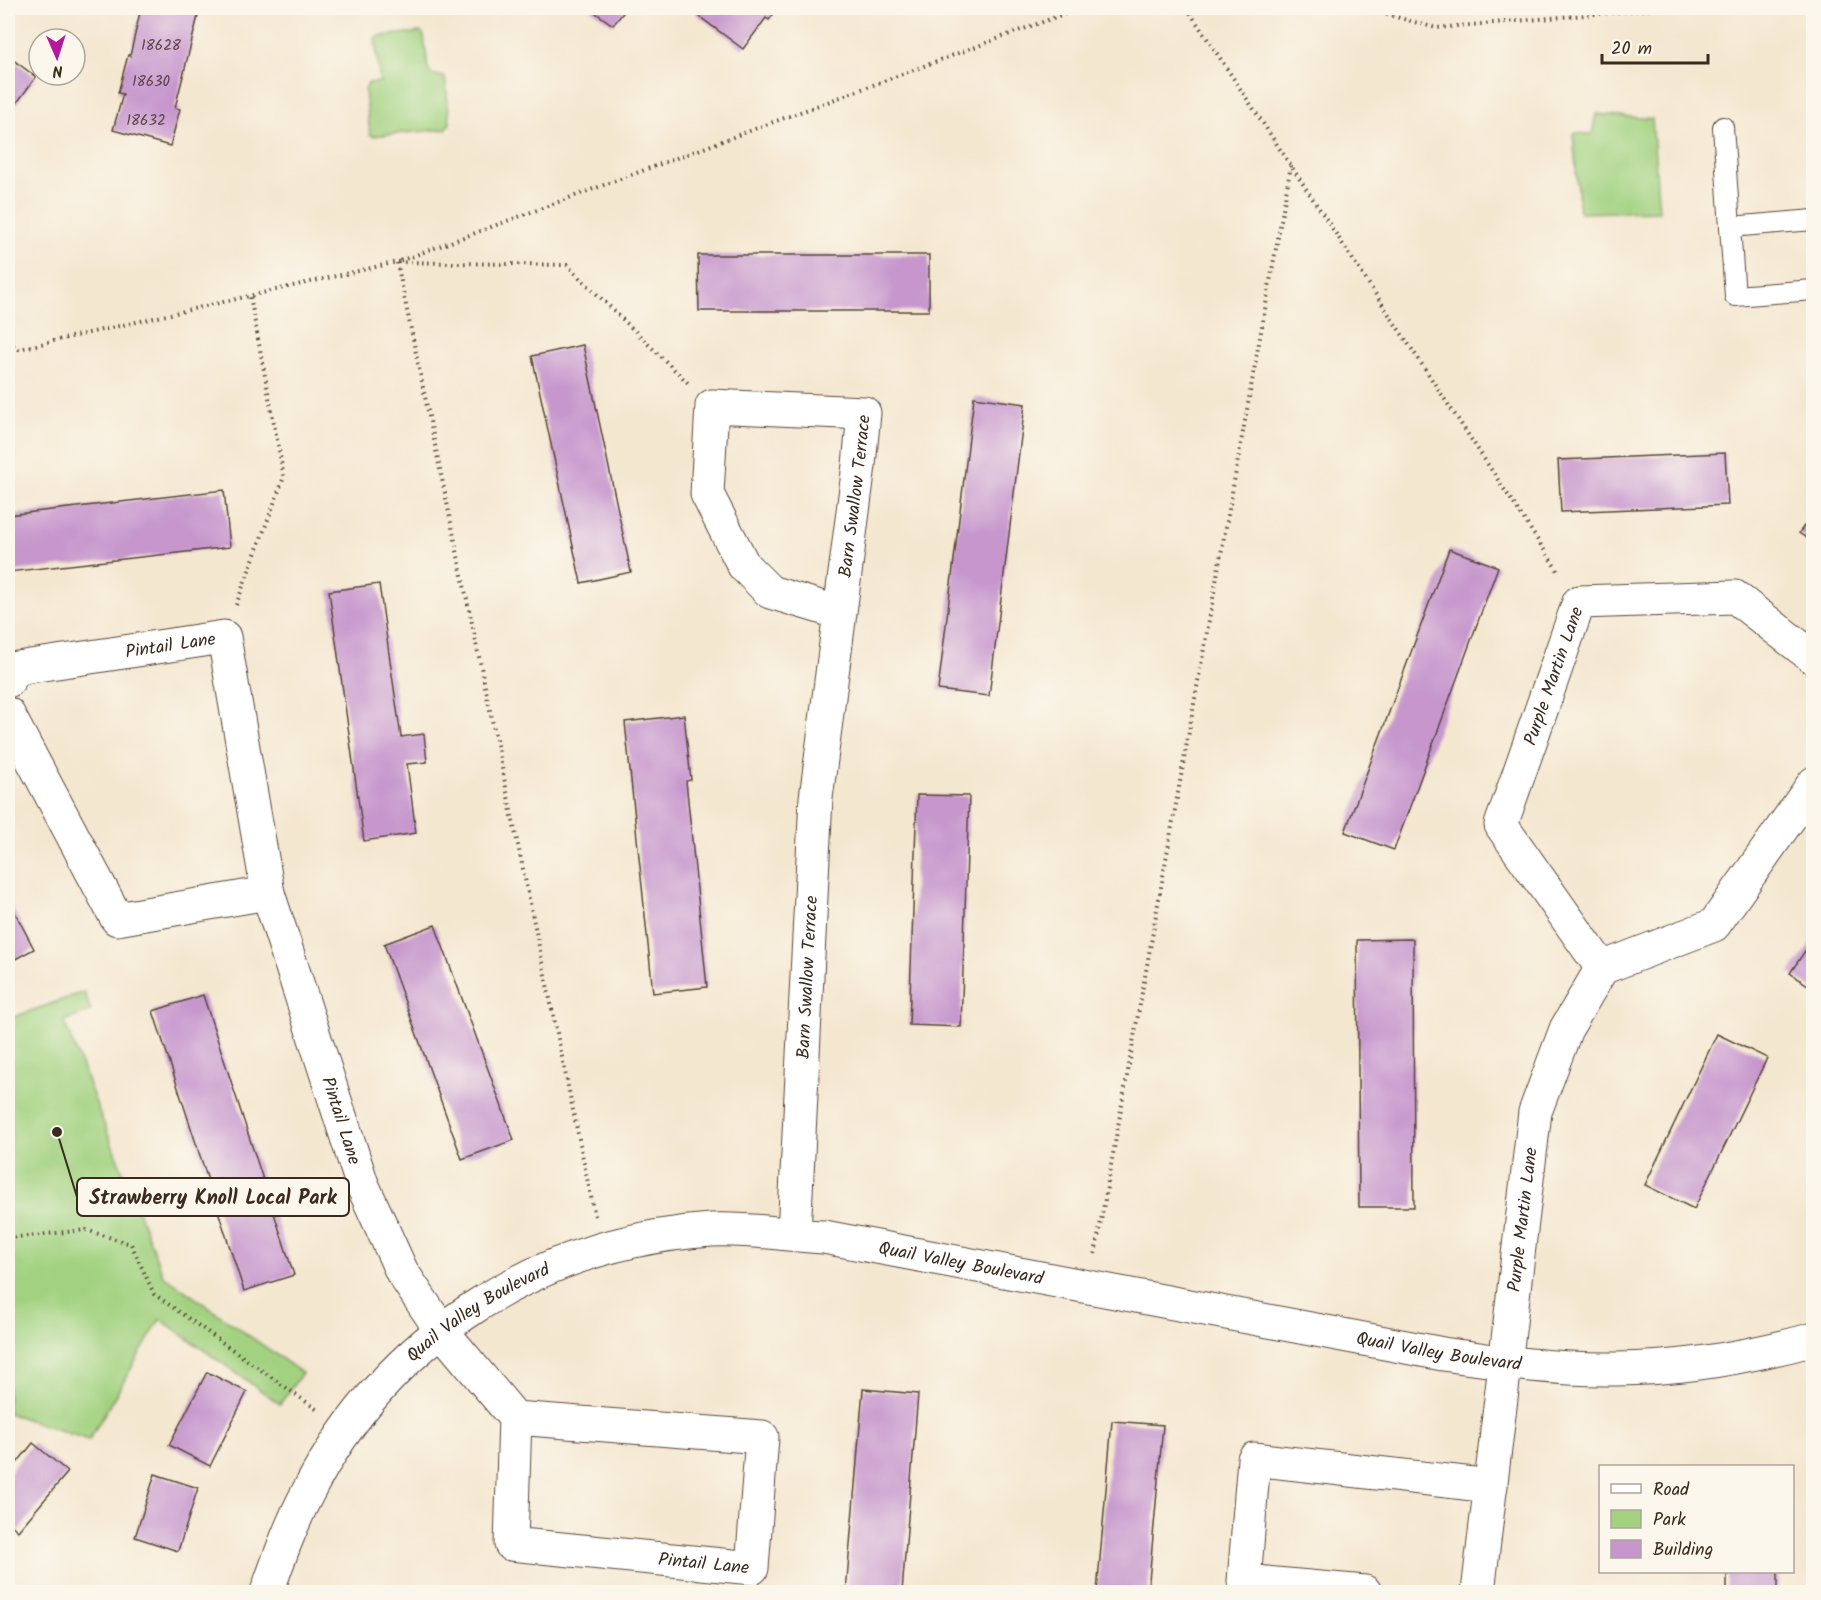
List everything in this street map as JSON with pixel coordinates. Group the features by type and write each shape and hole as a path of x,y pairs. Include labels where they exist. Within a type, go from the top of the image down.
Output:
{"street":[{"name":"Barn Swallow Terrace","path":"712,406 864,413 816,798 794,1233"},
{"path":"712,406 707,494 744,566 770,592 840,613"},
{"name":"Purple Martin Lane","path":"1478,1593 1535,1112 1566,1029 1602,968 1500,825 1579,602 1735,597 1814,658"},
{"name":"Pintail Lane","path":"8,681 17,668 224,637 268,893 362,1184 402,1272 441,1330 515,1418 511,1544 752,1568 762,1437 515,1418"},
{"path":"8,714 117,919 268,893"},
{"path":"1602,968 1714,925 1814,783"},
{"name":"Quail Valley Boulevard","path":"267,1593 287,1537 308,1491 346,1431 378,1390 411,1356 441,1330 482,1301 512,1284 556,1264 647,1239 692,1232 739,1229 794,1233 852,1241 1443,1354 1507,1363 1591,1369 1655,1368 1729,1359 1814,1339"},
{"path":"1365,1593 1244,1581 1254,1459 1491,1486"}],"lane":[{"path":"1723,127 1735,296 1814,290"},
{"path":"1730,227 1814,220"}],"path":[{"path":"8,342 19,349 397,262 1080,8"},
{"path":"1187,8 1579,602"},
{"path":"1363,8 1436,28 1665,8"},
{"path":"1089,1287 1291,165"},
{"path":"397,262 567,265 712,406"},
{"path":"397,262 602,1250"},
{"path":"224,637 284,477 250,296"},
{"path":"8,1238 86,1230 131,1244 154,1294 346,1431"}],"green space":[{"path":"421,32 424,36 428,69 431,74 445,77 450,123 446,129 372,136 365,91 368,83 380,82 375,38"},
{"path":"1596,114 1652,119 1659,211 1580,213 1573,133 1592,134"},
{"path":"84,992 91,1011 64,1021 163,1275 302,1373 280,1404 160,1319 89,1440 8,1413 8,1019"}],"building":[{"path":"141,8 200,8 175,108 180,109 170,146 113,130 123,94 118,93 128,55 130,56"},
{"path":"589,8 627,8 613,25"},
{"path":"700,8 778,8 769,20 766,18 743,49 696,14"},
{"path":"8,56 27,70 29,87 8,115"},
{"path":"698,255 929,255 929,311 699,311"},
{"path":"583,345 631,572 581,583 532,356"},
{"path":"974,397 1025,404 989,696 938,690"},
{"path":"1725,453 1728,505 1561,512 1558,460"},
{"path":"224,490 230,547 8,572 8,515"},
{"path":"1814,512 1814,543 1799,533"},
{"path":"1449,549 1498,567 1394,850 1345,832"},
{"path":"379,584 401,737 424,734 427,762 407,764 416,833 364,841 329,591"},
{"path":"684,715 691,780 686,781 707,987 653,993 625,722"},
{"path":"917,795 969,796 961,1027 909,1025"},
{"path":"8,899 34,949 8,963"},
{"path":"435,925 514,1140 462,1159 384,944"},
{"path":"1814,938 1814,989 1790,973"},
{"path":"1413,939 1414,1207 1359,1207 1357,940"},
{"path":"203,995 294,1275 244,1291 153,1011"},
{"path":"1717,1034 1767,1058 1694,1209 1645,1185"},
{"path":"207,1372 247,1392 210,1466 169,1445"},
{"path":"863,1389 918,1394 902,1592 846,1592"},
{"path":"1112,1421 1163,1425 1148,1592 1097,1592"},
{"path":"33,1443 68,1472 18,1531 8,1522 8,1474"},
{"path":"155,1474 198,1488 178,1551 135,1537"},
{"path":"8,1558 10,1558 11,1592 8,1592"},
{"path":"1727,1573 1778,1573 1778,1592 1727,1592"}],"place":[{"name":"Strawberry Knoll Local Park","path":"57,1132"}]}
